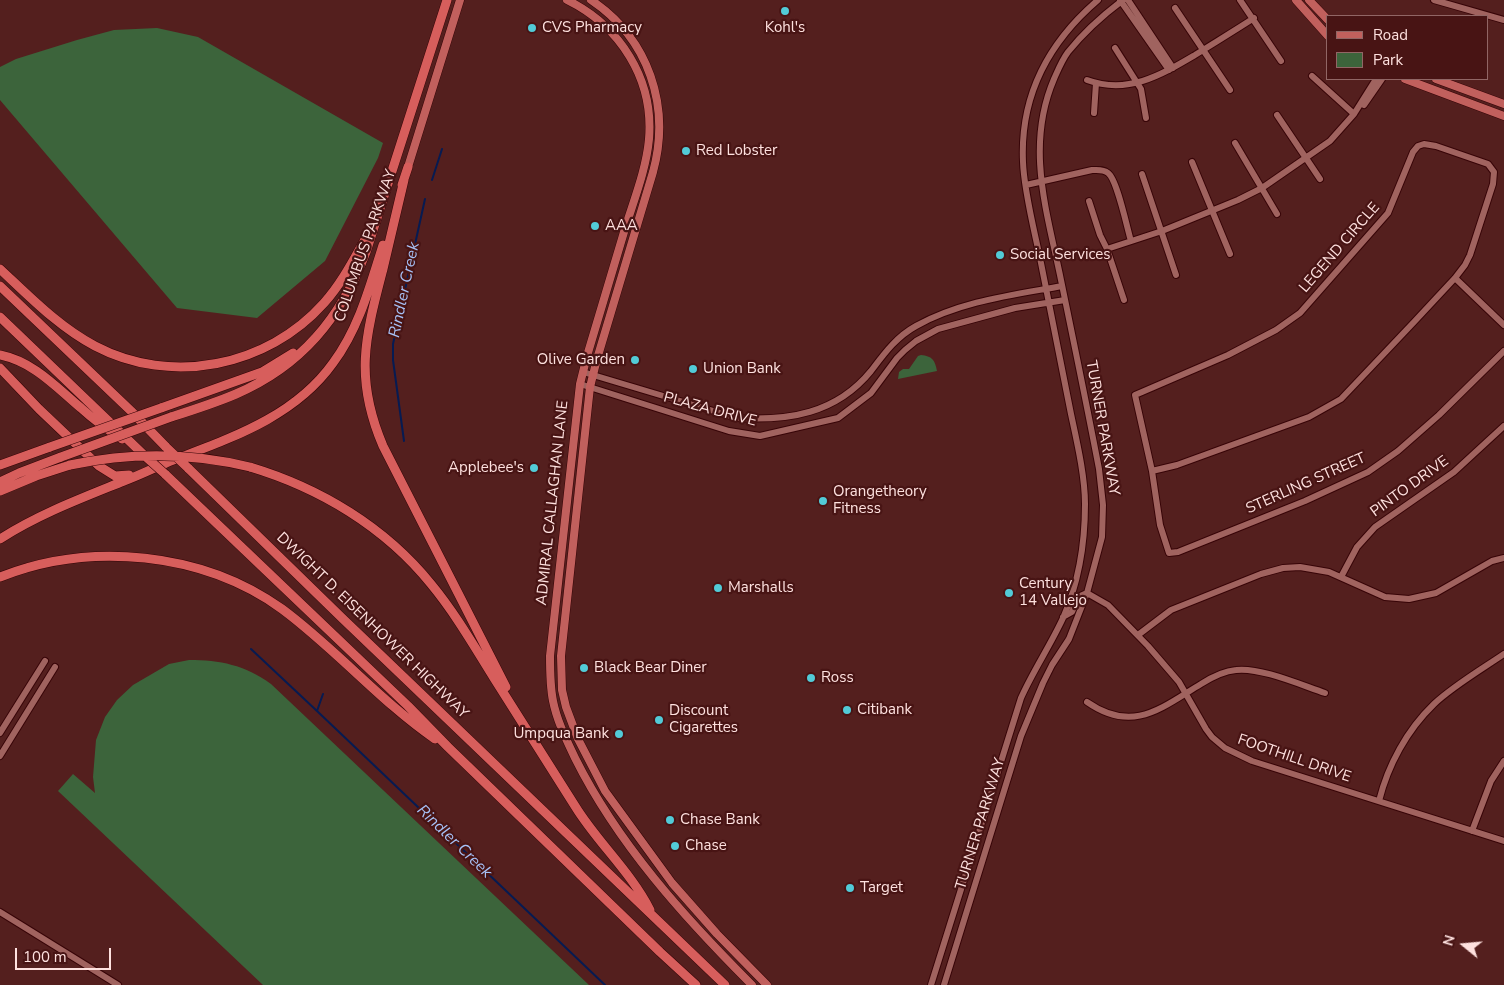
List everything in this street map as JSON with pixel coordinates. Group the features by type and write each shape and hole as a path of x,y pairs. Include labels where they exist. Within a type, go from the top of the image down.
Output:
{"highway":[{"name":"COLUMBUS PARKWAY","path":"0,482 61,457 234,395 273,375 295,358 325,328 341,305 355,279 377,218 447,0"},
{"name":"COLUMBUS PARKWAY","path":"0,539 51,511 241,434 266,422 303,396 323,376 340,353 360,314 408,167"},
{"path":"404,180 367,333 364,376 369,407 387,456 530,735"},
{"path":"0,270 60,323 107,352 129,360 160,366 189,367 212,364 240,358 267,347 311,316 336,289 377,218"},
{"name":"DWIGHT D. EISENHOWER HIGHWAY","path":"0,286 725,985"},
{"path":"0,316 696,985"},
{"path":"0,465 268,368 288,357 325,328"},
{"path":"0,355 14,359 36,370 94,419 146,457"},
{"path":"0,368 92,461 107,472 121,477 155,468"},
{"path":"0,491 36,476 70,465 115,457 165,455 201,457 250,467 291,481 330,500 367,524 401,552 439,594 468,636 581,816 643,894 654,918"},
{"path":"0,576 45,563 87,557 115,556 168,562 202,570 226,579 261,596 286,612 398,712 448,747"}],"main road":[{"name":"COLUMBUS PARKWAY","path":"408,167 460,0"},
{"name":"ADMIRAL CALLAGHAN LANE","path":"567,0 595,17 622,45 632,61 646,101 649,120 649,140 645,160 580,384 550,656 551,685 555,711 582,772 607,813 663,890 712,945 752,985"},
{"name":"ADMIRAL CALLAGHAN LANE","path":"591,0 610,14 621,26 642,56 654,87 659,109 660,130 658,152 653,172 590,388 561,656 561,679 566,708 578,739 602,785 659,866 708,925 767,985"},
{"path":"1296,0 1326,34"},
{"path":"1308,0 1326,18"},
{"path":"1408,80 1504,116"},
{"path":"1439,80 1504,104"}],"street":[{"name":"TURNER PARKWAY","path":"931,985 1021,698 1063,617 1080,566 1084,543 1085,502 1079,450 1048,303 1023,162 1026,118 1032,92 1041,70 1056,44 1098,0"},
{"name":"TURNER PARKWAY","path":"944,985 1021,736 1043,683 1069,639 1082,610 1102,537 1103,505 1099,469 1042,181 1039,150 1044,107 1059,68 1067,54 1084,34 1123,0"},
{"path":"1123,0 1171,69"},
{"path":"1240,0 1254,18 1281,62"},
{"path":"1434,0 1486,15"},
{"path":"1175,8 1230,90"},
{"path":"1489,16 1504,20"},
{"path":"1087,80 1112,86 1138,83 1153,78 1254,18"},
{"path":"1115,48 1141,89 1146,118"},
{"path":"1312,76 1354,114"},
{"path":"1370,95 1376,80"},
{"path":"1108,249 1212,212 1262,188 1330,141 1381,80"},
{"path":"1094,113 1096,83"},
{"path":"1277,115 1320,179"},
{"path":"1235,143 1277,214"},
{"name":"LEGEND CIRCLE","path":"1152,471 1177,465 1309,418 1340,399 1455,278 1470,255 1492,184 1494,172 1488,164 1436,146 1424,144 1418,146 1413,152 1388,213 1300,314 1276,330 1228,355 1135,395 1152,471 1160,525"},
{"path":"1192,162 1230,254"},
{"path":"1026,184 1092,170 1106,172 1114,181 1131,241"},
{"path":"1142,174 1176,275"},
{"path":"1089,201 1100,235 1108,249 1124,300"},
{"path":"1455,278 1504,325"},
{"name":"PLAZA DRIVE","path":"583,372 736,418 763,420 794,416 838,401 861,383 882,356 902,335 916,326 949,311 982,301 1062,286"},
{"name":"PLAZA DRIVE","path":"580,384 729,431 760,436 838,418 871,393 905,350 916,341 938,329 1015,308 1066,300"},
{"name":"STERLING STREET","path":"1160,525 1169,553 1178,552 1305,501 1368,472 1398,451 1439,415 1504,351"},
{"name":"PINTO DRIVE","path":"1341,577 1357,547 1375,527 1454,472 1503,430"},
{"path":"1138,635 1171,610 1261,574 1283,568 1300,567 1316,569 1341,577 1379,595 1409,599 1436,593 1492,561 1504,558"},
{"path":"1063,617 1072,612 1078,597 1087,593"},
{"name":"FOOTHILL DRIVE","path":"1087,593 1108,605 1138,635 1179,682 1206,729 1235,754 1504,841"},
{"path":"1379,801 1386,777 1402,746 1424,714 1436,702 1504,654"},
{"path":"0,733 45,661"},
{"path":"0,756 55,667"},
{"path":"1088,702 1099,710 1116,716 1135,717 1156,711 1211,678 1238,670 1262,673 1325,693"},
{"path":"1472,831 1490,781 1504,762"},
{"path":"0,912 118,985"}],"green space":[{"path":"157,28 198,37 383,143 378,158 325,261 257,318 177,308 0,100 0,67 16,59 114,30"},
{"path":"921,355 932,359 937,371 898,379 899,372 903,369 909,369 918,356"},
{"path":"189,660 211,661 232,665 252,672 271,684 589,985 263,985 58,791 73,774 95,793 93,777 96,740 105,717 117,700 133,685 169,664"}],"waterway":[{"name":"Rindler Creek","path":"432,180 442,149"},
{"name":"Rindler Creek","path":"404,441 393,360 393,344 425,199"},
{"path":"251,649 317,711"},
{"name":"Rindler Creek","path":"323,694 317,711 605,985"}],"place":[{"name":"Kohl's","path":"785,11"},
{"name":"CVS Pharmacy","path":"532,28"},
{"name":"Red Lobster","path":"686,151"},
{"name":"AAA","path":"595,226"},
{"name":"Social Services","path":"1000,255"},
{"name":"Olive Garden","path":"635,360"},
{"name":"Union Bank","path":"693,369"},
{"name":"Applebee's","path":"534,468"},
{"name":"Orangetheory Fitness","path":"823,501"},
{"name":"Marshalls","path":"718,588"},
{"name":"Century 14 Vallejo","path":"1009,593"},
{"name":"Black Bear Diner","path":"584,668"},
{"name":"Ross","path":"811,678"},
{"name":"Citibank","path":"847,710"},
{"name":"Discount Cigarettes","path":"659,720"},
{"name":"Umpqua Bank","path":"619,734"},
{"name":"Chase Bank","path":"670,820"},
{"name":"Chase","path":"675,846"},
{"name":"Target","path":"850,888"}]}
